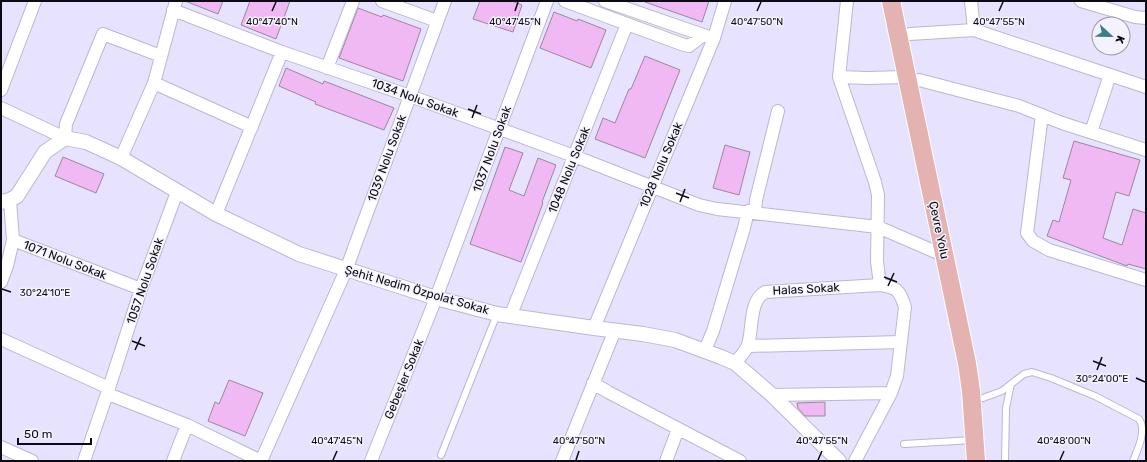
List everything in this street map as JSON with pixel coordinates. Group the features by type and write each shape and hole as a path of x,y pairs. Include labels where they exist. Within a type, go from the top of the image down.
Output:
{"main road":[{"name":"Çevre Yolu","path":"890,1 913,78 983,398 987,461"},
{"name":"Çevre Yolu","path":"902,1 910,34 913,78 945,256 967,363 976,461"}],"street":[{"path":"1,90 35,1"},
{"path":"327,68 353,1"},
{"path":"382,1 438,21"},
{"name":"1039 Nolu Sokak","path":"261,461 346,270 445,1"},
{"name":"1037 Nolu Sokak","path":"436,298 547,1"},
{"path":"565,1 684,45 689,46 709,37"},
{"path":"605,1 709,37"},
{"name":"1028 Nolu Sokak","path":"594,328 652,187 709,37 725,1"},
{"path":"847,1 840,77 878,195 877,261 880,285 890,286 898,290 905,307 897,376 891,393 855,461"},
{"path":"972,1 974,30"},
{"path":"1081,1 1135,17 1146,18"},
{"path":"121,158 154,83 175,5"},
{"name":"1034 Nolu Sokak","path":"175,5 282,52 410,96 574,156 699,205 878,227 945,256"},
{"name":"1048 Nolu Sokak","path":"504,315 574,156 627,24"},
{"path":"910,34 974,30 1146,87"},
{"path":"65,138 66,124 103,34 161,56"},
{"path":"216,214 282,52"},
{"path":"1091,132 1110,75"},
{"path":"840,77 913,78 1019,106 1146,150"},
{"path":"154,83 252,127"},
{"path":"1,108 65,138"},
{"path":"705,350 713,330 744,228 756,200 778,110"},
{"path":"1042,115 1027,233 1033,241 1049,250 1146,280"},
{"path":"6,201 17,196 45,152 65,138"},
{"name":"Şehit Nedim Özpolat Sokak","path":"65,138 86,142 121,158 216,214 299,254 346,270 436,298 504,315 675,340 705,350 735,364 772,395 839,461"},
{"name":"1057 Nolu Sokak","path":"84,461 109,391 141,289 177,192"},
{"name":"1071 Nolu Sokak","path":"6,201 13,240 141,289"},
{"path":"1,282 7,266 13,240"},
{"name":"Halas Sokak","path":"735,364 748,346 755,304 759,295 765,292 880,285"},
{"name":"Gebeşler Sokak","path":"371,461 436,298"},
{"path":"562,461 614,330"},
{"path":"1,339 261,461"},
{"path":"748,346 901,342"},
{"path":"594,383 608,392 740,461"},
{"path":"772,395 891,393"},
{"path":"173,461 187,425"},
{"path":"666,461 678,429"},
{"path":"1,447 32,461"}],"lane":[{"name":"1048 Nolu Sokak","path":"441,455 504,315"},
{"path":"983,398 1002,391 1024,374 1032,372 1095,396 1140,419 1142,422 1144,427 1143,435 1133,461"},
{"path":"1005,461 1006,408 1012,384"},
{"path":"904,444 975,440"}],"building":[{"path":"185,1 223,1 218,14"},
{"path":"250,1 290,1 276,39 241,25"},
{"path":"480,1 512,1 522,5 513,32 473,19"},
{"path":"645,1 709,1 702,22"},
{"path":"358,8 382,17 383,15 421,29 403,81 339,58"},
{"path":"554,12 577,21 578,19 606,30 591,68 540,48"},
{"path":"645,56 680,70 645,158 595,139 603,118 615,123"},
{"path":"286,68 323,84 324,81 394,108 384,130 315,104 316,102 279,86"},
{"path":"1074,141 1140,160 1129,196 1116,192 1103,238 1122,245 1133,209 1146,213 1146,269 1128,264 1127,266 1047,236 1053,220 1059,222 1071,180 1063,178"},
{"path":"725,145 750,152 739,195 713,188"},
{"path":"505,147 523,153 509,190 524,196 538,158 556,165 521,262 470,244"},
{"path":"63,157 104,174 96,193 55,176"},
{"path":"229,380 263,393 245,436 208,421 215,402 219,404"},
{"path":"825,402 825,416 805,416 798,408 797,403"}]}
